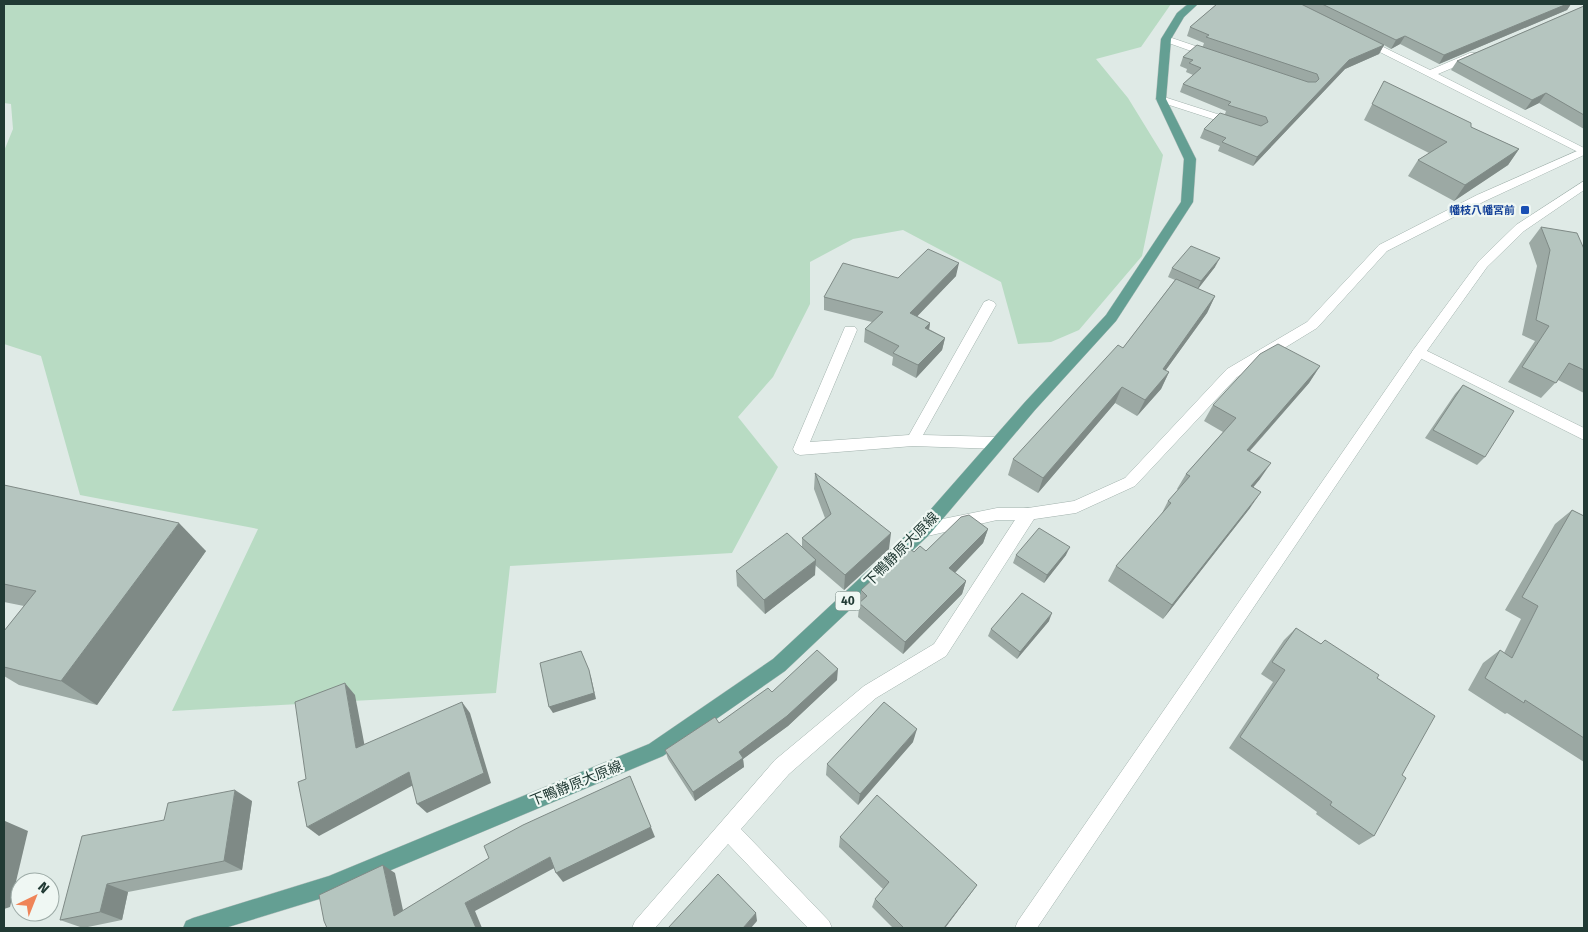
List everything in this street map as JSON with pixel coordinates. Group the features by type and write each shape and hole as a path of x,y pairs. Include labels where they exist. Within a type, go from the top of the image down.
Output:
{"main road":[{"name":"下鴨静原大原線","path":"193,928 329,886 656,750 779,665 923,530 1030,406 1111,318 1187,202 1190,159 1162,99 1166,39 1180,15 1193,4"}],"street":[{"path":"1351,34 1583,151"},
{"path":"1166,39 1223,58"},
{"path":"1430,74 1484,51"},
{"path":"1162,99 1249,127"},
{"path":"923,530 997,514 1028,514 1076,507 1130,482 1232,373 1312,325 1383,248 1480,198 1583,151"},
{"path":"1025,928 1419,352 1483,264 1520,228 1584,185"},
{"path":"913,440 989,305"},
{"path":"850,330 800,449 913,440 998,443"},
{"path":"1419,352 1584,434"},
{"path":"642,928 782,767 870,692 940,650 1028,514"},
{"path":"728,830 822,928"}],"green space":[{"path":"4,4 1171,4 1141,47 1096,59 1128,98 1163,155 1142,256 1079,330 1051,342 1018,344 1001,282 903,230 853,239 810,262 810,304 773,377 738,417 778,467 732,553 510,566 496,693 172,711 258,529 80,495 41,356 4,344 4,151 13,129 11,104 4,103"}],"building":[{"path":"1217,4 1301,4 1384,45 1349,60 1257,157 1222,142 1226,138 1204,129 1220,113 1261,126 1268,122 1266,117 1228,105 1231,102 1183,84 1201,68 1189,63 1193,60 1183,57 1197,45 1308,82 1316,82 1319,79 1317,74 1206,37 1209,35 1190,27"},
{"path":"1322,4 1567,4 1444,55 1405,36 1396,40"},
{"path":"1584,6 1584,115 1546,93 1532,100 1457,61"},
{"path":"1384,81 1471,123 1471,127 1519,149 1465,185 1418,160 1447,142 1372,104"},
{"path":"1541,227 1577,233 1584,249 1584,370 1569,363 1556,383 1522,367 1549,326 1536,320 1550,250"},
{"path":"1191,246 1220,258 1201,281 1172,268"},
{"path":"928,249 959,263 910,313 930,323 925,328 945,338 918,365 893,353 899,346 865,329 883,312 824,297 843,263 898,278"},
{"path":"1176,279 1215,296 1163,369 1169,372 1145,400 1122,387 1043,478 1013,459 1118,345 1123,348"},
{"path":"1278,344 1320,366 1247,450 1271,463 1251,486 1261,492 1172,605 1116,566 1171,503 1168,501 1190,476 1186,474 1236,418 1213,405 1260,354"},
{"path":"1463,385 1514,411 1485,457 1433,430"},
{"path":"815,473 891,533 845,575 802,538 831,514"},
{"path":"4,485 179,523 61,681 4,667 4,631 36,591 4,584"},
{"path":"1572,510 1584,516 1584,738 1525,700 1524,703 1485,678 1500,650 1512,658 1538,606 1522,597"},
{"path":"969,515 988,529 949,568 966,581 905,642 859,603 867,596 861,590 907,547 914,552 920,546 926,551 961,517"},
{"path":"1039,528 1070,547 1047,575 1016,555"},
{"path":"787,533 816,560 764,600 736,571"},
{"path":"1022,593 1052,613 1020,652 991,629"},
{"path":"1296,628 1321,644 1325,640 1379,675 1377,678 1435,716 1402,775 1406,778 1374,836 1330,805 1332,802 1240,737 1285,670 1272,662"},
{"path":"817,650 838,669 787,716 739,752 743,758 693,792 665,750 715,717 719,723 768,688 772,692"},
{"path":"581,651 589,670 594,693 549,707 540,663"},
{"path":"345,683 356,748 462,702 484,773 417,804 409,772 307,827 298,782 306,779 295,702"},
{"path":"884,702 917,729 860,794 827,764"},
{"path":"630,776 651,827 556,873 550,857 465,903 476,928 327,928 319,895 383,865 394,916 489,858 484,846 523,825"},
{"path":"235,790 224,861 107,884 100,912 60,920 82,836 164,820 168,803"},
{"path":"877,795 977,885 944,928 904,928 875,899 889,882 840,837"},
{"path":"718,874 756,913 743,928 668,928"}],"place":[{"name":"幡枝八幡宮前","path":"1525,210"}]}
